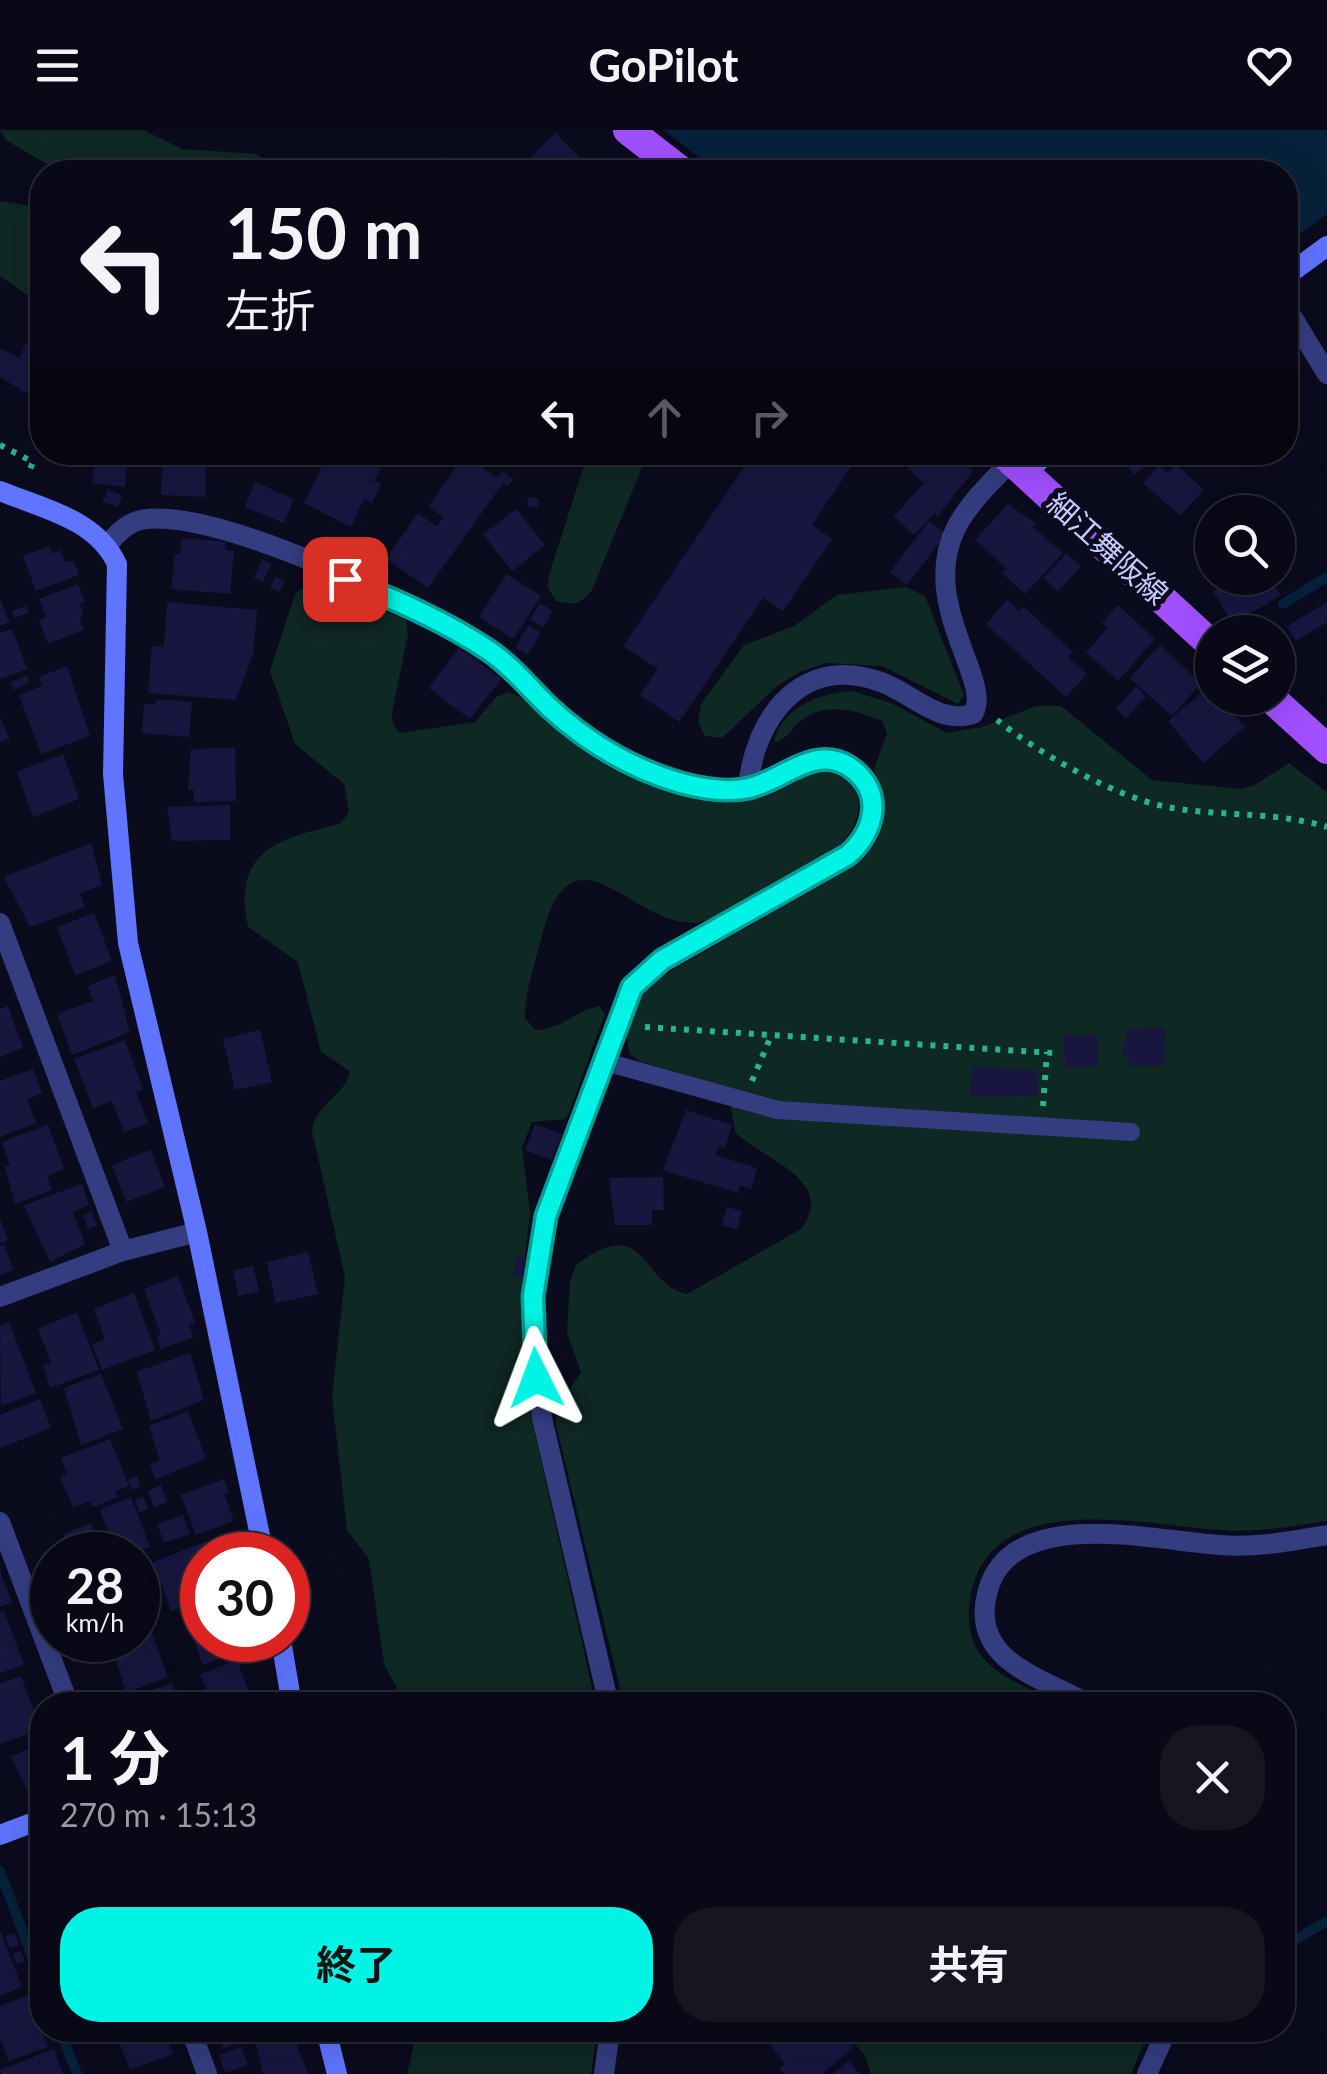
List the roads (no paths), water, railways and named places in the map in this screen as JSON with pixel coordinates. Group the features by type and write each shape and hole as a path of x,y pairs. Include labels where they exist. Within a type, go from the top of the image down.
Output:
{"main road":[{"path":"628,130 667,160"},
{"name":"細江舞阪線","path":"1015,465 1195,629"},
{"path":"1289,715 1327,749"}],"street":[{"path":"1298,267 1327,246"},
{"path":"1298,326 1327,374"},
{"path":"748,788 750,760 762,726 786,698 806,685 829,678 877,680 950,718 972,714 978,706 975,681 946,605 944,579 956,529 1011,465"},
{"path":"0,491 92,529 108,544 118,564 113,774 128,944 196,1232 259,1532"},
{"path":"108,544 135,522 157,519 238,533 438,620 504,662 549,707 610,753 681,783 719,791 748,788 776,779 800,764 822,759 844,764 862,777 872,797 873,819 865,840 848,855 646,972 623,1004 546,1216 533,1296 532,1338 542,1418 605,1692"},
{"path":"0,924 123,1251"},
{"path":"0,1297 123,1251 196,1232"},
{"path":"0,1522 64,1692"},
{"path":"1062,1692 1024,1674 994,1645 984,1604 999,1566 1014,1551 1032,1541 1089,1535 1223,1546 1327,1536"},
{"path":"285,1662 290,1692"},
{"path":"0,1835 30,1823"},
{"path":"195,2042 207,2074"},
{"path":"329,2042 336,2074"},
{"path":"604,2074 608,2042"},
{"path":"1147,2074 1162,2042"}],"lane":[{"path":"602,1061 778,1110 1132,1132"}],"water":[{"path":"664,130 1327,130 1327,214 1298,235 1298,160 703,160"}],"waterway":[{"path":"1283,604 1327,577"},
{"path":"0,1871 30,1952"},
{"path":"1295,1940 1327,1921"},
{"path":"65,2042 77,2074"}]}
